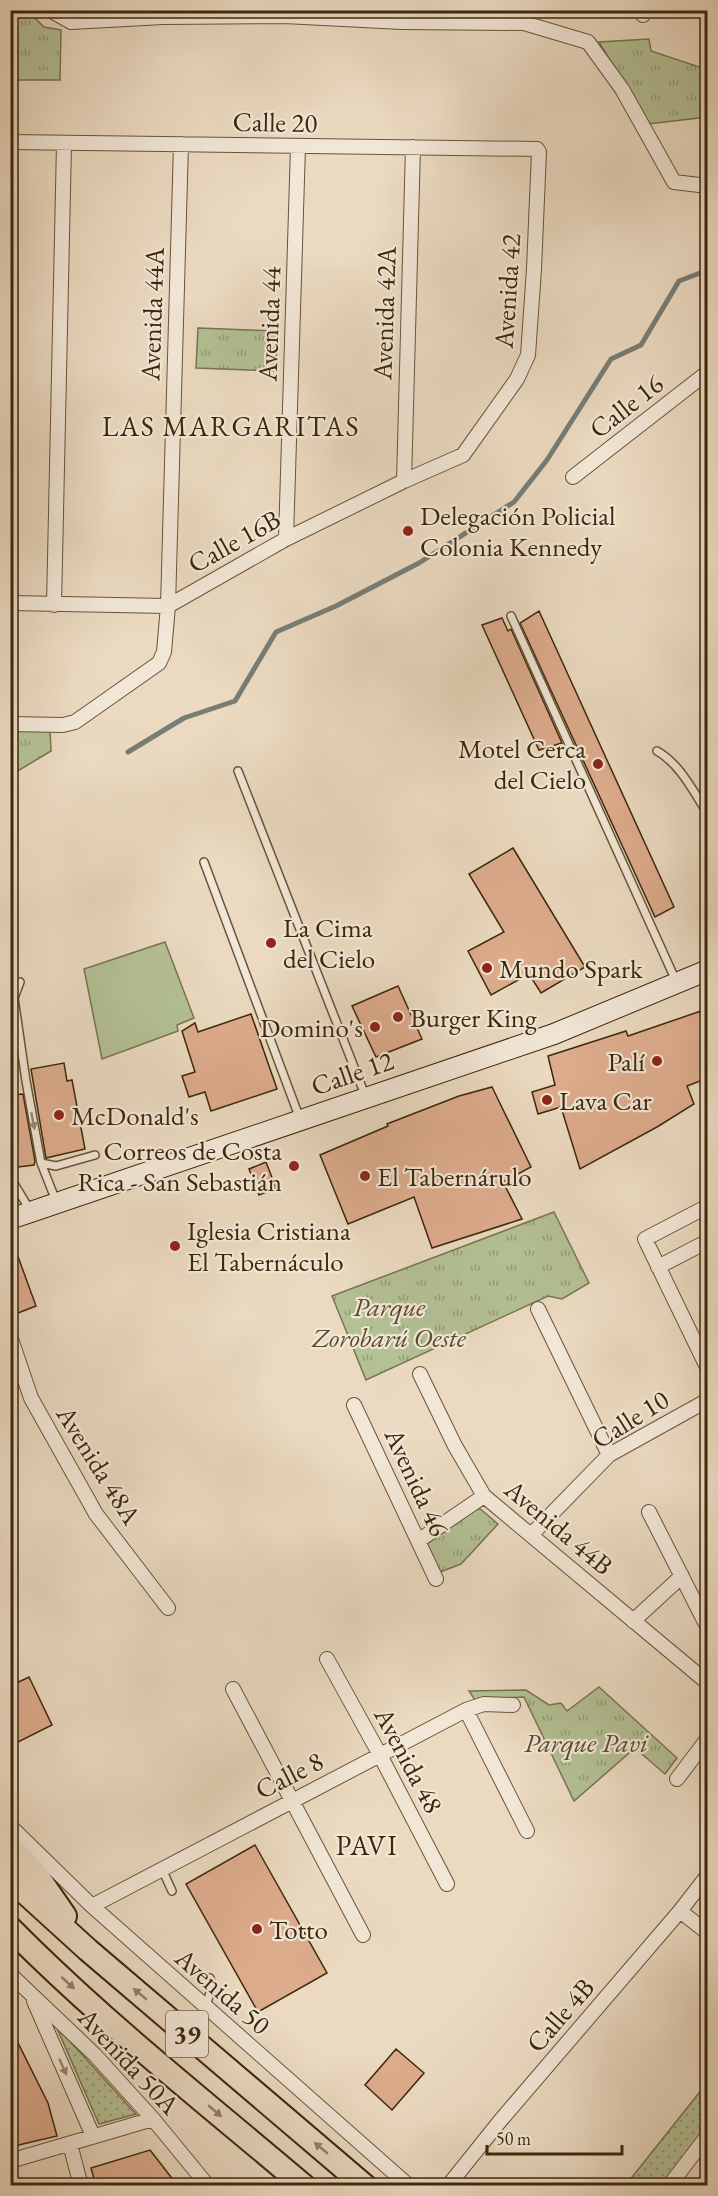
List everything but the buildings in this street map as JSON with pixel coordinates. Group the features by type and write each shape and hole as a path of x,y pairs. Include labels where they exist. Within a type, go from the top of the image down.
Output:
{"highway":[{"path":"10,1847 36,1875 88,1950"},
{"name":"39","path":"10,1879 88,1950 365,2186"},
{"name":"39","path":"10,1928 129,2038 304,2186"},
{"path":"10,1938 39,1957"}],"main road":[{"name":"Calle 12","path":"10,1219 554,1034 708,970"}],"street":[{"path":"50,10 71,22 163,14 284,13 524,17 588,42 622,89 674,182 708,186"},
{"name":"Calle 20","path":"10,142 538,150"},
{"path":"54,604 64,144"},
{"name":"Avenida 44A","path":"10,724 63,725 75,722 159,663 164,652 168,606 181,144"},
{"name":"Avenida 44","path":"286,538 298,146"},
{"name":"Avenida 42A","path":"404,481 413,147"},
{"name":"Avenida 42","path":"466,453 517,379 528,355 534,269 538,150"},
{"name":"Calle 16","path":"573,477 708,372"},
{"name":"Calle 16B","path":"10,603 168,606 286,538 466,453"},
{"path":"708,1206 645,1239 708,1369"},
{"path":"658,1267 708,1241"},
{"path":"538,1309 609,1455"},
{"name":"Avenida 48A","path":"10,1336 31,1398 96,1514 168,1608"},
{"name":"Avenida 44B","path":"420,1374 455,1446 484,1496 708,1683"},
{"name":"Calle 10","path":"531,1535 609,1455 708,1400"},
{"name":"Avenida 46","path":"354,1405 436,1579"},
{"path":"418,1541 484,1496"},
{"path":"649,1512 706,1623"},
{"path":"633,1621 682,1576"},
{"name":"Avenida 48","path":"327,1659 447,1884"},
{"path":"233,1689 363,1935"},
{"name":"Calle 8","path":"92,1906 465,1710 484,1704 513,1705"},
{"path":"465,1710 527,1831"},
{"path":"677,1779 708,1738"},
{"name":"Avenida 50","path":"10,1826 92,1906 409,2186"},
{"name":"Calle 4B","path":"448,2186 708,1875"},
{"path":"680,1911 708,1934"},
{"name":"Avenida 50A","path":"10,1974 95,2055 208,2186"},
{"path":"31,1994 93,2136"},
{"path":"10,2162 153,2120"},
{"path":"669,2186 708,2135"},
{"path":"70,2144 81,2186"}],"lane":[{"path":"511,616 677,983"},
{"path":"657,751 669,758 708,814"},
{"path":"238,771 366,1097"},
{"path":"204,862 300,1119"},
{"path":"21,982 14,998 26,1081 41,1163 57,1203"},
{"path":"41,1163 56,1166 95,1155"},
{"path":"10,1177 31,1212"},
{"path":"162,1869 172,1891"},
{"path":"206,2007 212,1985 210,1978"}],"green space":[{"path":"11,10 28,11 44,27 61,30 60,80 11,80"},
{"path":"649,39 651,51 699,67 707,66 707,117 648,124 599,42"},
{"path":"198,328 277,331 276,371 196,368"},
{"path":"10,729 50,729 51,751 11,775"},
{"path":"165,942 194,1018 177,1025 178,1031 102,1059 84,969"},
{"name":"Parque Zorobarú Oeste","path":"554,1212 589,1283 562,1299 548,1296 366,1380 332,1296"},
{"path":"478,1507 498,1524 461,1564 440,1572 427,1544"},
{"name":"Parque Pavi","path":"599,1687 677,1758 665,1774 635,1748 574,1801 524,1697 501,1698 481,1709 469,1691 526,1690 549,1705 561,1703 567,1711"},
{"path":"56,2026 136,2114 99,2124"},
{"path":"707,2083 707,2135 669,2185 625,2186"}],"waterway":[{"path":"128,752 184,718 235,701 276,632 336,606 419,563 514,502 547,460 611,359 641,345 679,281 708,270"}],"place":[{"name":"Delegación Policial Colonia Kennedy","path":"408,531"},
{"name":"Motel Cerca del Cielo","path":"598,764"},
{"name":"La Cima del Cielo","path":"271,943"},
{"name":"Mundo Spark","path":"487,968"},
{"name":"Burger King","path":"398,1017"},
{"name":"Domino's","path":"375,1027"},
{"name":"Palí","path":"657,1061"},
{"name":"Lava Car","path":"547,1100"},
{"name":"McDonald's","path":"59,1115"},
{"name":"Correos de Costa Rica - San Sebastián","path":"294,1166"},
{"name":"El Tabernárulo","path":"365,1176"},
{"name":"Iglesia Cristiana El Tabernáculo","path":"175,1246"},
{"name":"Totto","path":"257,1929"}],"district":[{"name":"LAS MARGARITAS","path":"231,426"},
{"name":"PAVI","path":"367,1845"}]}
